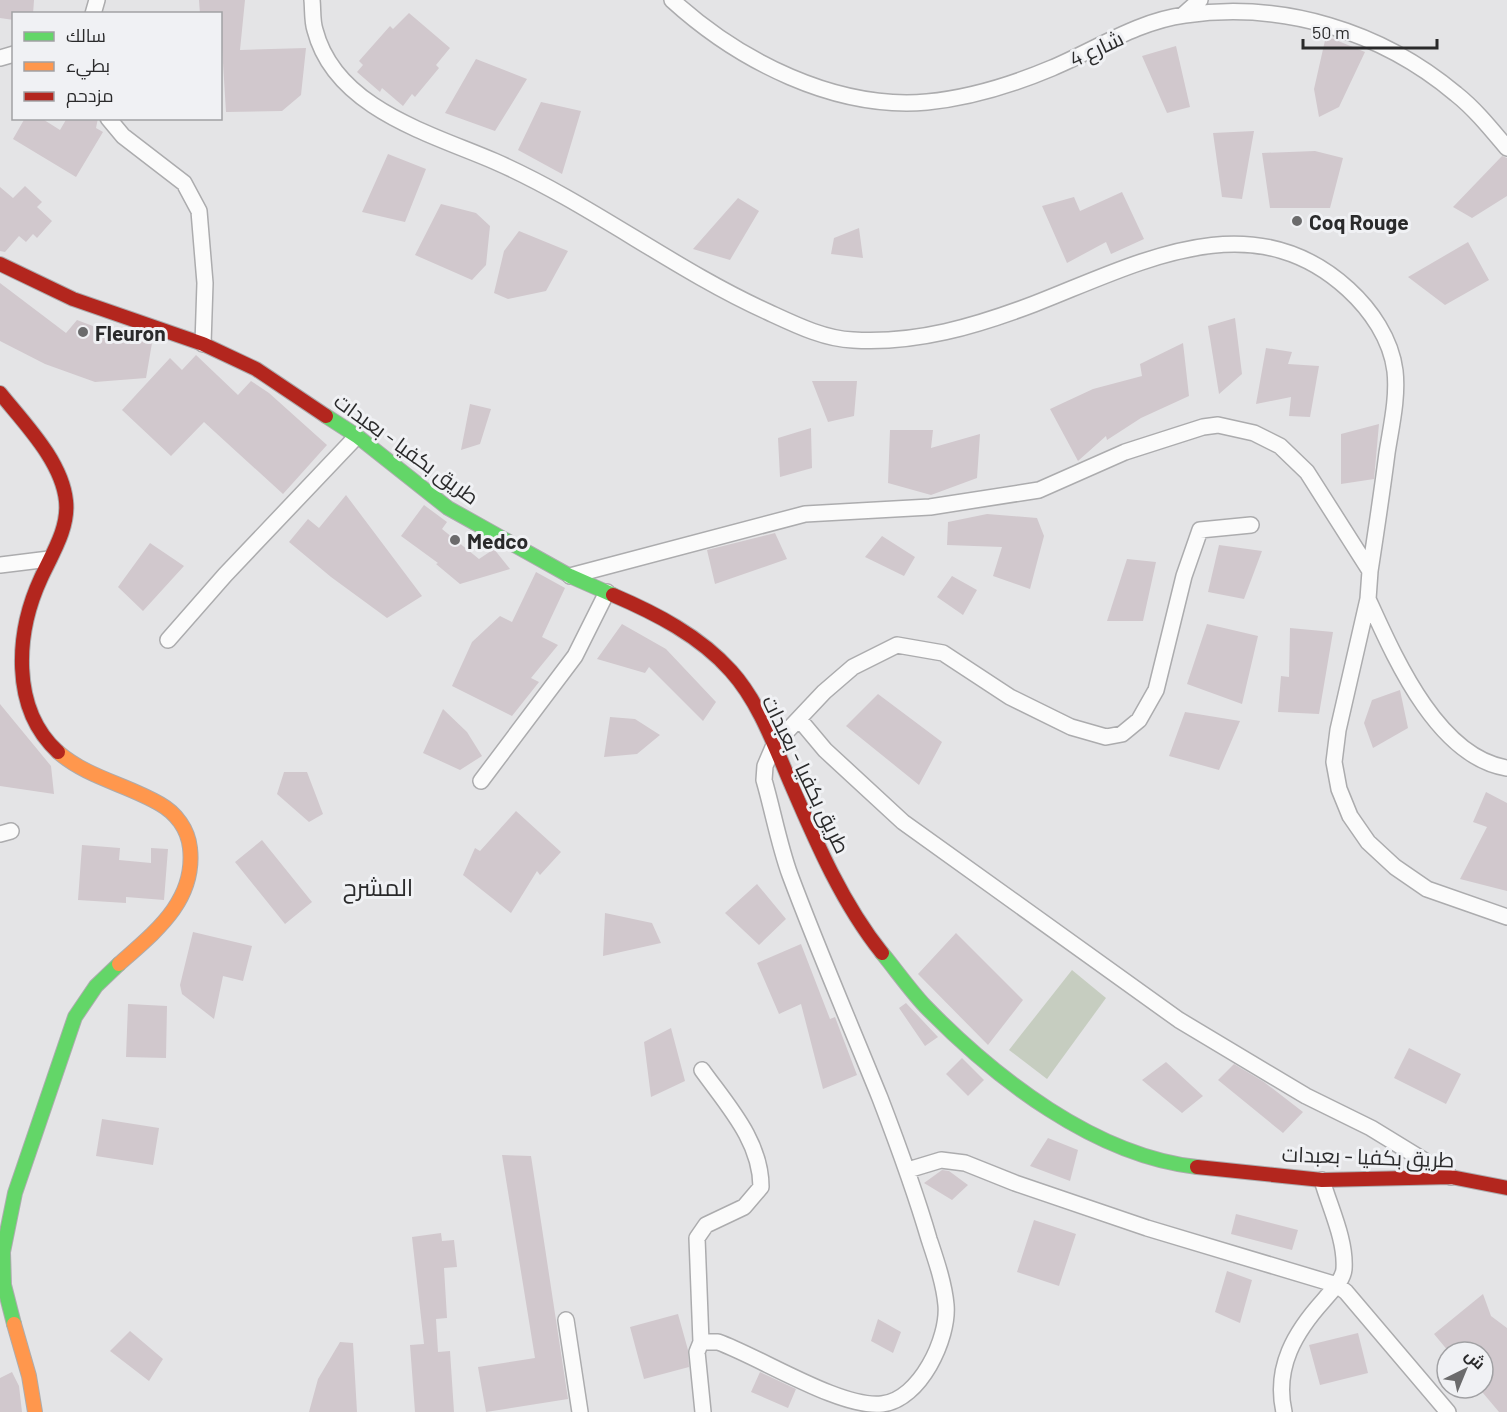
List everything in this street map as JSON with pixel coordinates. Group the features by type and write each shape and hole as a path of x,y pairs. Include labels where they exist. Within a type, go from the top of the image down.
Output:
{"main road":[{"name":"طريق بكفيا - بعبدات","path":"0,264 73,299 203,344 255,369 357,436 448,508 570,576 607,592 686,633 714,655 732,672 774,746 821,854 876,945 925,1006 995,1069 1045,1107 1080,1128 1123,1148 1183,1165 1322,1180 1450,1177 1507,1188"},
{"path":"0,393 49,461 66,499 59,537 30,605 21,638 26,695 33,721 48,742 79,767 163,804 182,824 190,840 191,860 190,877 185,892 172,913 157,931 104,977 83,1003 67,1036 41,1121 12,1200 4,1236 3,1274 11,1315 28,1371 35,1412"}],"street":[{"path":"312,0 314,29 328,62 373,107 553,190 756,307 798,326 849,340 897,340 953,331 1032,304 1131,264 1200,248 1262,244 1292,253 1322,268 1360,299 1373,315 1384,337 1395,370 1394,411 1370,571 1368,599 1338,730 1334,762 1339,789 1350,816 1368,842 1395,867 1427,889 1507,917"},
{"name":"شارع 4","path":"672,0 736,47 777,71 818,87 883,102 927,102 966,96 1051,69 1136,30 1183,15 1240,11 1288,15 1357,34 1405,57 1458,95 1507,148"},
{"path":"1183,15 1200,0"},
{"path":"110,120 123,136 184,183 199,211 205,283 203,344"},
{"path":"570,576 805,514 930,507 1039,490 1125,452 1172,435 1218,425 1254,433 1280,446 1295,459 1323,494 1370,571"},
{"path":"168,640 357,436"},
{"path":"701,1342 711,1340 736,1348 831,1393 858,1401 883,1404 901,1396 919,1380 933,1359 945,1327 946,1305 936,1259 908,1170 790,873 764,780 765,766 774,746 824,692 853,667 897,645 943,653 1010,697 1071,728 1106,737 1122,734 1139,720 1156,690 1184,576 1200,530 1251,525"},
{"path":"0,565 49,559"},
{"path":"481,781 575,656 607,592"},
{"path":"1368,599 1408,683 1435,719 1478,759 1507,768"},
{"path":"799,719 825,750 903,822 1179,1020 1306,1096 1371,1128 1450,1177"},
{"path":"702,1070 738,1119 754,1149 762,1173 762,1187 744,1207 706,1225 697,1238 701,1342 697,1352 703,1412"},
{"path":"908,1170 941,1160 965,1163 1015,1183 1147,1228 1337,1285 1346,1292 1448,1412"},
{"path":"1284,1412 1282,1370 1292,1341 1337,1285 1344,1272 1343,1249 1322,1180"},
{"path":"566,1320 580,1412"}],"shaded area":[{"path":"1072,970 1106,998 1047,1079 1009,1050"}],"building":[{"path":"0,0 34,0 33,12 12,12 12,20 0,18"},
{"path":"199,0 245,0 240,50 306,48 301,95 282,111 226,112 222,12 200,12"},
{"path":"409,13 450,48 436,65 439,68 415,97 412,94 403,106 382,88 380,92 357,72 363,65 359,61 390,26 393,29"},
{"path":"1326,36 1365,52 1339,107 1319,117 1314,89"},
{"path":"1176,46 1190,107 1167,113 1142,56"},
{"path":"476,59 527,79 495,131 445,113"},
{"path":"541,102 581,111 562,174 518,150"},
{"path":"24,120 44,120 60,130 66,120 98,120 96,128 103,132 76,177 13,139"},
{"path":"1254,131 1242,199 1222,197 1213,133"},
{"path":"1315,151 1343,158 1330,208 1270,208 1262,153"},
{"path":"388,154 426,169 405,222 362,212"},
{"path":"1502,156 1507,158 1507,196 1472,218 1453,207"},
{"path":"25,186 42,202 37,207 52,221 37,238 33,234 26,242 19,236 5,252 0,251 0,187 13,198"},
{"path":"1122,192 1144,239 1111,254 1106,242 1067,263 1042,206 1074,197 1080,211"},
{"path":"738,198 759,211 730,260 693,249"},
{"path":"441,204 476,213 490,226 486,265 472,280 415,255"},
{"path":"859,228 863,258 831,254 834,238"},
{"path":"519,231 568,251 546,291 508,299 494,293 504,251"},
{"path":"1468,242 1489,280 1445,305 1408,277"},
{"path":"0,283 66,333 77,320 114,334 152,343 146,378 95,382 45,364 0,341"},
{"path":"1235,318 1242,374 1219,394 1208,326"},
{"path":"1183,343 1189,396 1141,418 1107,440 1106,436 1078,461 1050,409 1093,389 1142,376 1140,364"},
{"path":"1266,348 1292,352 1288,364 1319,366 1310,417 1289,416 1291,397 1256,404"},
{"path":"196,355 238,395 251,381 269,393 327,445 283,494 204,422 171,456 122,410 170,358 182,370"},
{"path":"812,381 857,381 854,416 828,422"},
{"path":"470,404 491,409 480,444 461,450"},
{"path":"1379,424 1374,479 1341,484 1341,434"},
{"path":"811,428 812,468 780,477 778,438"},
{"path":"890,430 933,430 931,448 980,434 977,478 931,495 888,483"},
{"path":"346,495 422,596 387,618 331,577 289,542 308,519 319,528"},
{"path":"424,505 447,522 442,529 479,559 494,549 510,569 460,584 436,564 438,563 401,536"},
{"path":"987,514 1037,518 1044,536 1030,589 993,576 1002,547 947,545 948,522"},
{"path":"775,533 787,559 715,584 707,550"},
{"path":"882,536 915,557 904,576 865,557"},
{"path":"150,543 184,566 143,611 118,587"},
{"path":"1219,545 1262,551 1244,599 1208,592"},
{"path":"1127,559 1156,562 1143,621 1107,621"},
{"path":"536,572 565,588 542,637 558,645 531,678 539,682 512,716 452,686 472,642 500,616 512,622"},
{"path":"952,576 977,590 963,615 937,597"},
{"path":"622,624 666,649 716,702 703,721 649,667 645,673 597,659"},
{"path":"1207,624 1258,636 1242,704 1187,684"},
{"path":"1290,628 1333,632 1319,714 1278,712 1281,676 1289,677"},
{"path":"1400,690 1408,728 1373,748 1364,723 1372,700"},
{"path":"878,694 942,742 919,785 846,726"},
{"path":"0,704 51,766 54,794 0,786"},
{"path":"443,709 467,732 482,756 460,770 423,753"},
{"path":"1185,712 1240,721 1219,770 1169,756"},
{"path":"610,717 635,719 660,735 637,754 604,757"},
{"path":"284,772 307,772 323,814 309,822 277,794"},
{"path":"1486,792 1507,803 1507,891 1460,879 1487,827 1473,822"},
{"path":"516,811 561,852 540,875 537,871 511,913 463,875 475,848 480,851"},
{"path":"262,840 312,902 285,924 235,862"},
{"path":"82,845 120,848 119,860 151,863 151,848 168,849 164,900 126,897 126,903 78,900"},
{"path":"757,884 786,919 759,945 725,913"},
{"path":"605,913 652,923 661,943 603,956"},
{"path":"193,932 252,946 243,981 223,976 214,1019 182,994 180,985"},
{"path":"956,933 1023,1000 988,1045 918,974"},
{"path":"801,944 830,1019 835,1017 857,1075 823,1089 801,1004 779,1014 757,963"},
{"path":"906,1003 938,1037 925,1046 899,1008"},
{"path":"128,1004 167,1006 166,1058 126,1057"},
{"path":"671,1028 685,1081 651,1097 644,1042"},
{"path":"1409,1048 1461,1074 1446,1104 1394,1078"},
{"path":"962,1058 984,1080 968,1096 946,1074"},
{"path":"1166,1062 1203,1096 1182,1113 1142,1080"},
{"path":"1234,1064 1264,1082 1303,1112 1283,1133 1218,1080"},
{"path":"102,1119 159,1128 153,1165 96,1156"},
{"path":"1048,1138 1078,1150 1070,1181 1030,1166"},
{"path":"502,1155 531,1156 568,1399 486,1412 478,1367 535,1358"},
{"path":"942,1170 949,1171 968,1185 952,1200 924,1183"},
{"path":"1236,1214 1298,1230 1292,1250 1231,1234"},
{"path":"1034,1220 1076,1234 1059,1286 1017,1272"},
{"path":"441,1233 442,1241 454,1240 457,1267 444,1268 447,1318 436,1319 438,1352 450,1351 454,1412 415,1412 410,1345 424,1344 412,1237"},
{"path":"1227,1271 1252,1280 1240,1323 1215,1312"},
{"path":"1483,1294 1491,1316 1507,1328 1507,1412 1499,1412 1489,1400 1495,1400 1495,1340 1439,1340 1434,1334"},
{"path":"678,1314 688,1350 689,1367 644,1379 630,1327"},
{"path":"878,1319 901,1332 893,1353 871,1341"},
{"path":"130,1331 163,1359 149,1381 110,1351"},
{"path":"1358,1333 1368,1373 1320,1385 1309,1345"},
{"path":"340,1342 353,1343 357,1412 309,1412 318,1379"},
{"path":"12,1372 19,1386 22,1412 0,1412 0,1378"},
{"path":"760,1372 796,1389 788,1408 751,1392"}],"traffic: fast":[{"path":"326,416 357,436 448,508 570,576 613,595"},
{"path":"882,953 919,1000 983,1060 1015,1086 1085,1130 1121,1147 1159,1160 1197,1167"},
{"path":"14,1324 4,1285 3,1252 15,1193 75,1017 96,986 119,964"}],"traffic: slow":[{"path":"58,752 94,775 147,797 166,808 176,817 187,834 190,867 180,900 159,927 119,964"},
{"path":"14,1324 29,1376 35,1412"}],"traffic: jam":[{"path":"0,264 73,299 203,344 256,369 326,416"},
{"path":"0,393 50,457 63,486 66,501 62,531 41,578 26,622 22,669 25,692 32,714 42,734 58,752"},
{"path":"613,595 661,618 691,636 719,658 741,683 766,725 831,872 854,914 882,953"},
{"path":"1197,1167 1322,1180 1451,1177 1507,1188"}],"place":[{"name":"Coq Rouge","path":"1297,221"},
{"name":"Fleuron","path":"83,332"},
{"name":"Medco","path":"455,540"}],"district":[{"name":"المشرح","path":"378,886"}]}
